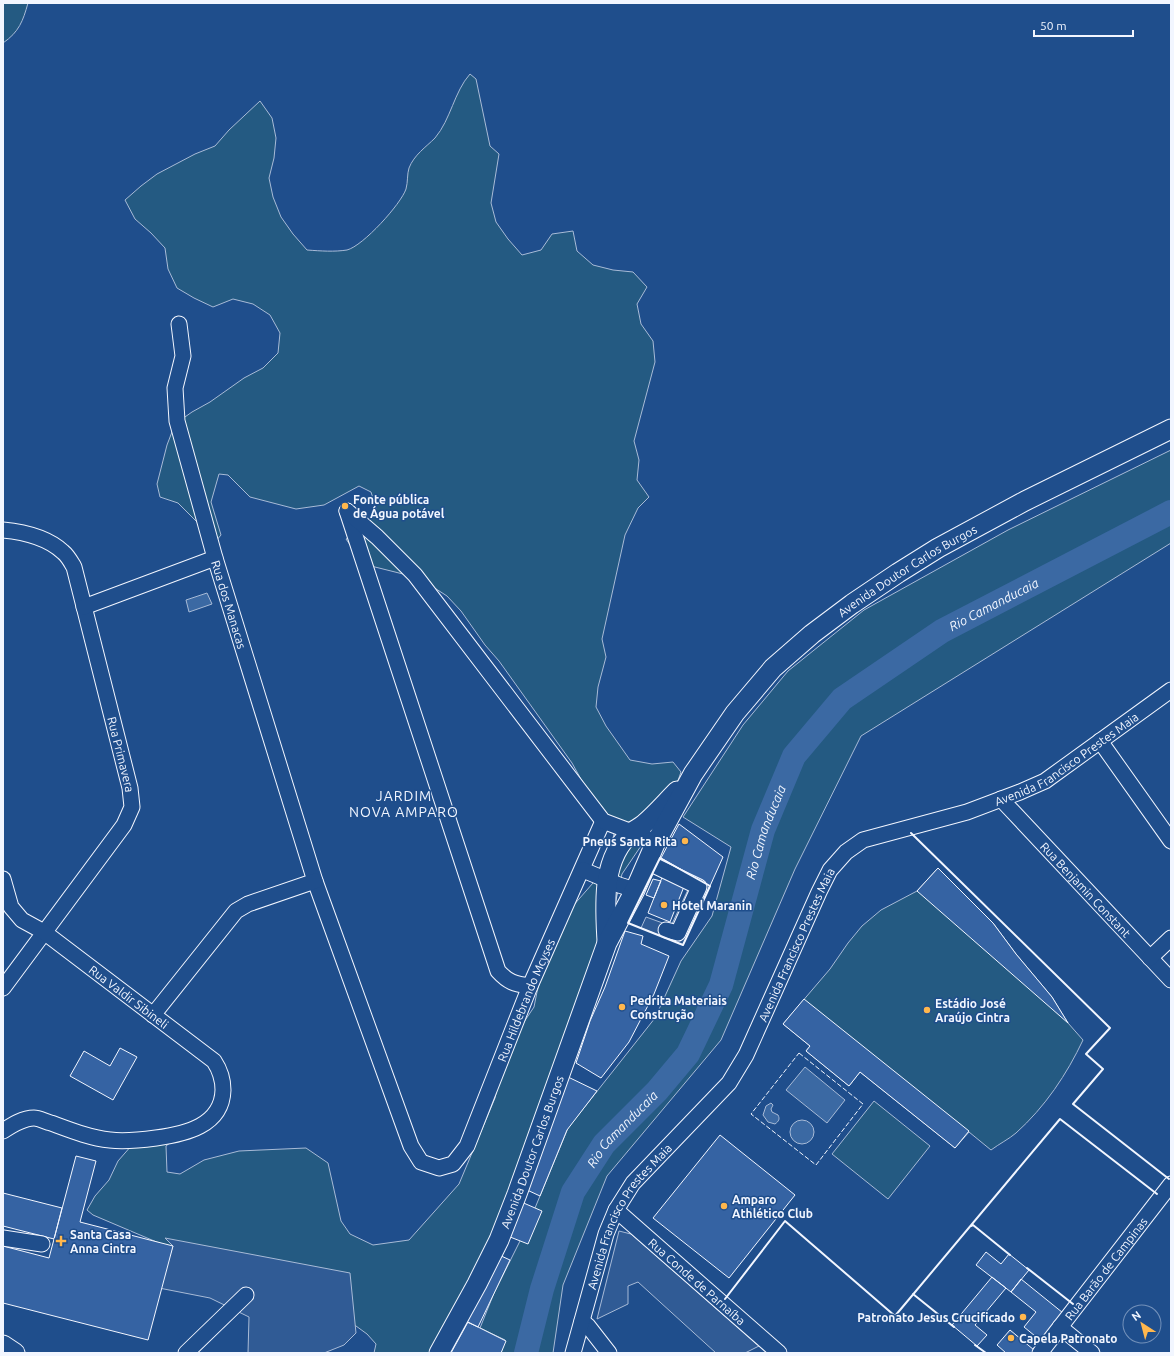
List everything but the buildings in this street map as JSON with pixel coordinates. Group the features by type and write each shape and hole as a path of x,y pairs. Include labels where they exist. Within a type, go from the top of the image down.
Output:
{"main road":[{"name":"Avenida Doutor Carlos Burgos","path":"439,1353 477,1284 499,1240 607,943 635,890 655,844 693,774 736,713 773,668 812,634 852,604 898,573 945,544 1025,501 1171,429"},
{"name":"Avenida Doutor Carlos Burgos","path":"607,943 606,908 608,880 611,864 617,850 631,833 648,820 693,774"},
{"path":"3,1345 14,1353"}],"street":[{"name":"Rua dos Manacas","path":"179,324 183,356 175,388 177,421 215,558 315,881 411,1146 421,1162 439,1168"},
{"path":"530,986 506,980 498,971 346,511 377,537 415,575 603,821 645,838 655,844"},
{"name":"Rua Primavera","path":"3,530 19,532 47,541 64,552 74,567 130,788 132,807 124,825 3,988"},
{"path":"84,606 215,558"},
{"name":"Avenida Francisco Prestes Maia","path":"573,1353 606,1234 616,1210 633,1183 729,1083 746,1055 827,875 846,852 863,840 967,812 1045,781 1171,690"},
{"path":"1100,741 1171,841"},
{"name":"Rua Benjamin Constant","path":"1001,799 1171,980"},
{"name":"Rua Hildebrando Mcyses","path":"439,1168 453,1164 467,1146 530,986 583,870 603,821"},
{"path":"647,862 699,887 678,933 666,930"},
{"path":"583,870 635,890"},
{"name":"Rua Valdir Sibineli","path":"3,879 11,907 22,920 44,932 214,1061 220,1070 223,1085 223,1097 216,1113 205,1123 188,1132 149,1139 110,1140 89,1136 34,1118 14,1124 3,1131"},
{"path":"153,1015 236,911 248,904 315,881"},
{"path":"1150,958 1171,938"},
{"name":"Rua Barão de Campinas","path":"1040,1353 1171,1184"},
{"name":"Rua Conde de Parnaíba","path":"616,1210 779,1353"},
{"path":"3,1238 42,1244"},
{"path":"186,1353 246,1295"},
{"path":"582,1321 588,1326 609,1353"},
{"path":"1060,1327 1092,1353"}],"shaded area":[{"path":"3,3 28,3 20,26 13,35 3,43"},
{"path":"470,74 476,79 490,146 499,154 491,203 496,222 508,239 522,255 541,250 552,234 573,231 577,251 593,265 613,270 633,272 647,287 637,304 641,324 653,341 655,362 634,441 639,460 637,480 649,497 638,508 625,535 602,639 606,657 598,687 596,707 606,726 630,760 652,764 673,762 681,772 670,803 622,874 607,939 542,1128 435,1353 374,1353 376,1344 367,1334 334,1310 272,1291 93,1215 87,1210 95,1196 109,1180 118,1161 132,1145 171,1142 166,1146 167,1172 180,1174 204,1160 239,1151 306,1148 328,1163 341,1221 350,1234 373,1245 409,1240 459,1184 495,1098 502,1066 522,1025 534,1007 542,974 565,915 607,867 615,829 582,781 572,763 499,661 485,645 461,611 447,596 430,585 411,576 371,566 355,552 346,539 359,533 376,508 371,492 359,486 324,505 296,509 250,497 228,475 219,474 211,502 221,535 216,541 178,503 160,497 157,484 167,445 175,424 244,378 263,368 278,353 280,333 270,315 253,304 233,299 213,307 177,288 168,269 165,248 135,219 125,200 157,174 195,154 215,146 229,130 260,101 272,118 276,138 274,158 269,178 273,197 281,217 307,250 347,250 362,241 381,224 403,196 407,184 408,170 411,163 440,131 460,89"},
{"path":"1171,450 1171,543 861,736 795,869 721,1040 607,1176 563,1285 553,1353 501,1353 505,1340 480,1328 494,1293 528,1225 568,1128 655,1018 681,961 712,916 731,847 683,817 743,725 788,671 864,610 1008,530"},
{"path":"207,593 212,604 189,612 186,600"},
{"name":"Estádio José Araújo Cintra","path":"938,868 993,923 1016,954 1052,997 1068,1023 1083,1040 1070,1065 1046,1101 1016,1133 991,1150 969,1132 955,1148 860,1072 849,1086 806,1051 810,1046 783,1024 830,969 862,926 881,910 917,891"},
{"path":"694,877 710,886 683,945 641,928 646,917 671,926"},
{"path":"805,1067 845,1100 827,1123 786,1090"},
{"path":"874,1101 930,1146 888,1199 832,1154"},
{"path":"771,1103 773,1105 771,1109 772,1112 778,1115 779,1118 775,1124 768,1122 763,1115 766,1106"},
{"path":"802,1120 810,1124 814,1132 810,1140 802,1144 794,1140 790,1132 794,1124"},
{"path":"619,1231 631,1234 759,1346 745,1353 716,1353 638,1282 628,1286 628,1304 597,1319"},
{"path":"165,1238 350,1273 356,1333 344,1345 324,1353 248,1353 249,1317 210,1298 159,1288 173,1246"}],"waterway":[{"name":"Rio Camanducaia","path":"526,1353 542,1289 573,1192 604,1144 657,1091 688,1054 721,985 763,830 794,756 842,699 942,631 1171,512"}],"fence":[{"path":"799,1053 863,1104 816,1165 751,1114 799,1053"}],"wall":[{"path":"911,833 1110,1028 1086,1054 1103,1069 1073,1104 1169,1179"},
{"path":"660,858 710,886 683,945 628,923 660,858"},
{"path":"725,1299 785,1221 895,1316 1060,1119 1157,1194"},
{"path":"971,1226 973,1225 1010,1255"},
{"path":"1027,1268 1073,1304"},
{"path":"913,1294 954,1327"},
{"path":"975,1345 986,1353"}],"place":[{"name":"Fonte pública de Água potável","path":"345,506"},
{"name":"Pneus Santa Rita","path":"685,841"},
{"name":"Hotel Maranin","path":"664,905"},
{"name":"Pedrita Materiais Construção","path":"622,1007"},
{"name":"Estádio José Araújo Cintra","path":"927,1010"},
{"name":"Amparo Athlético Club","path":"724,1206"},
{"name":"Santa Casa Anna Cintra","path":"61,1241"},
{"name":"Patronato Jesus Crucificado","path":"1023,1317"},
{"name":"Capela Patronato","path":"1011,1338"}],"district":[{"name":"JARDIM NOVA AMPARO","path":"404,804"}]}
